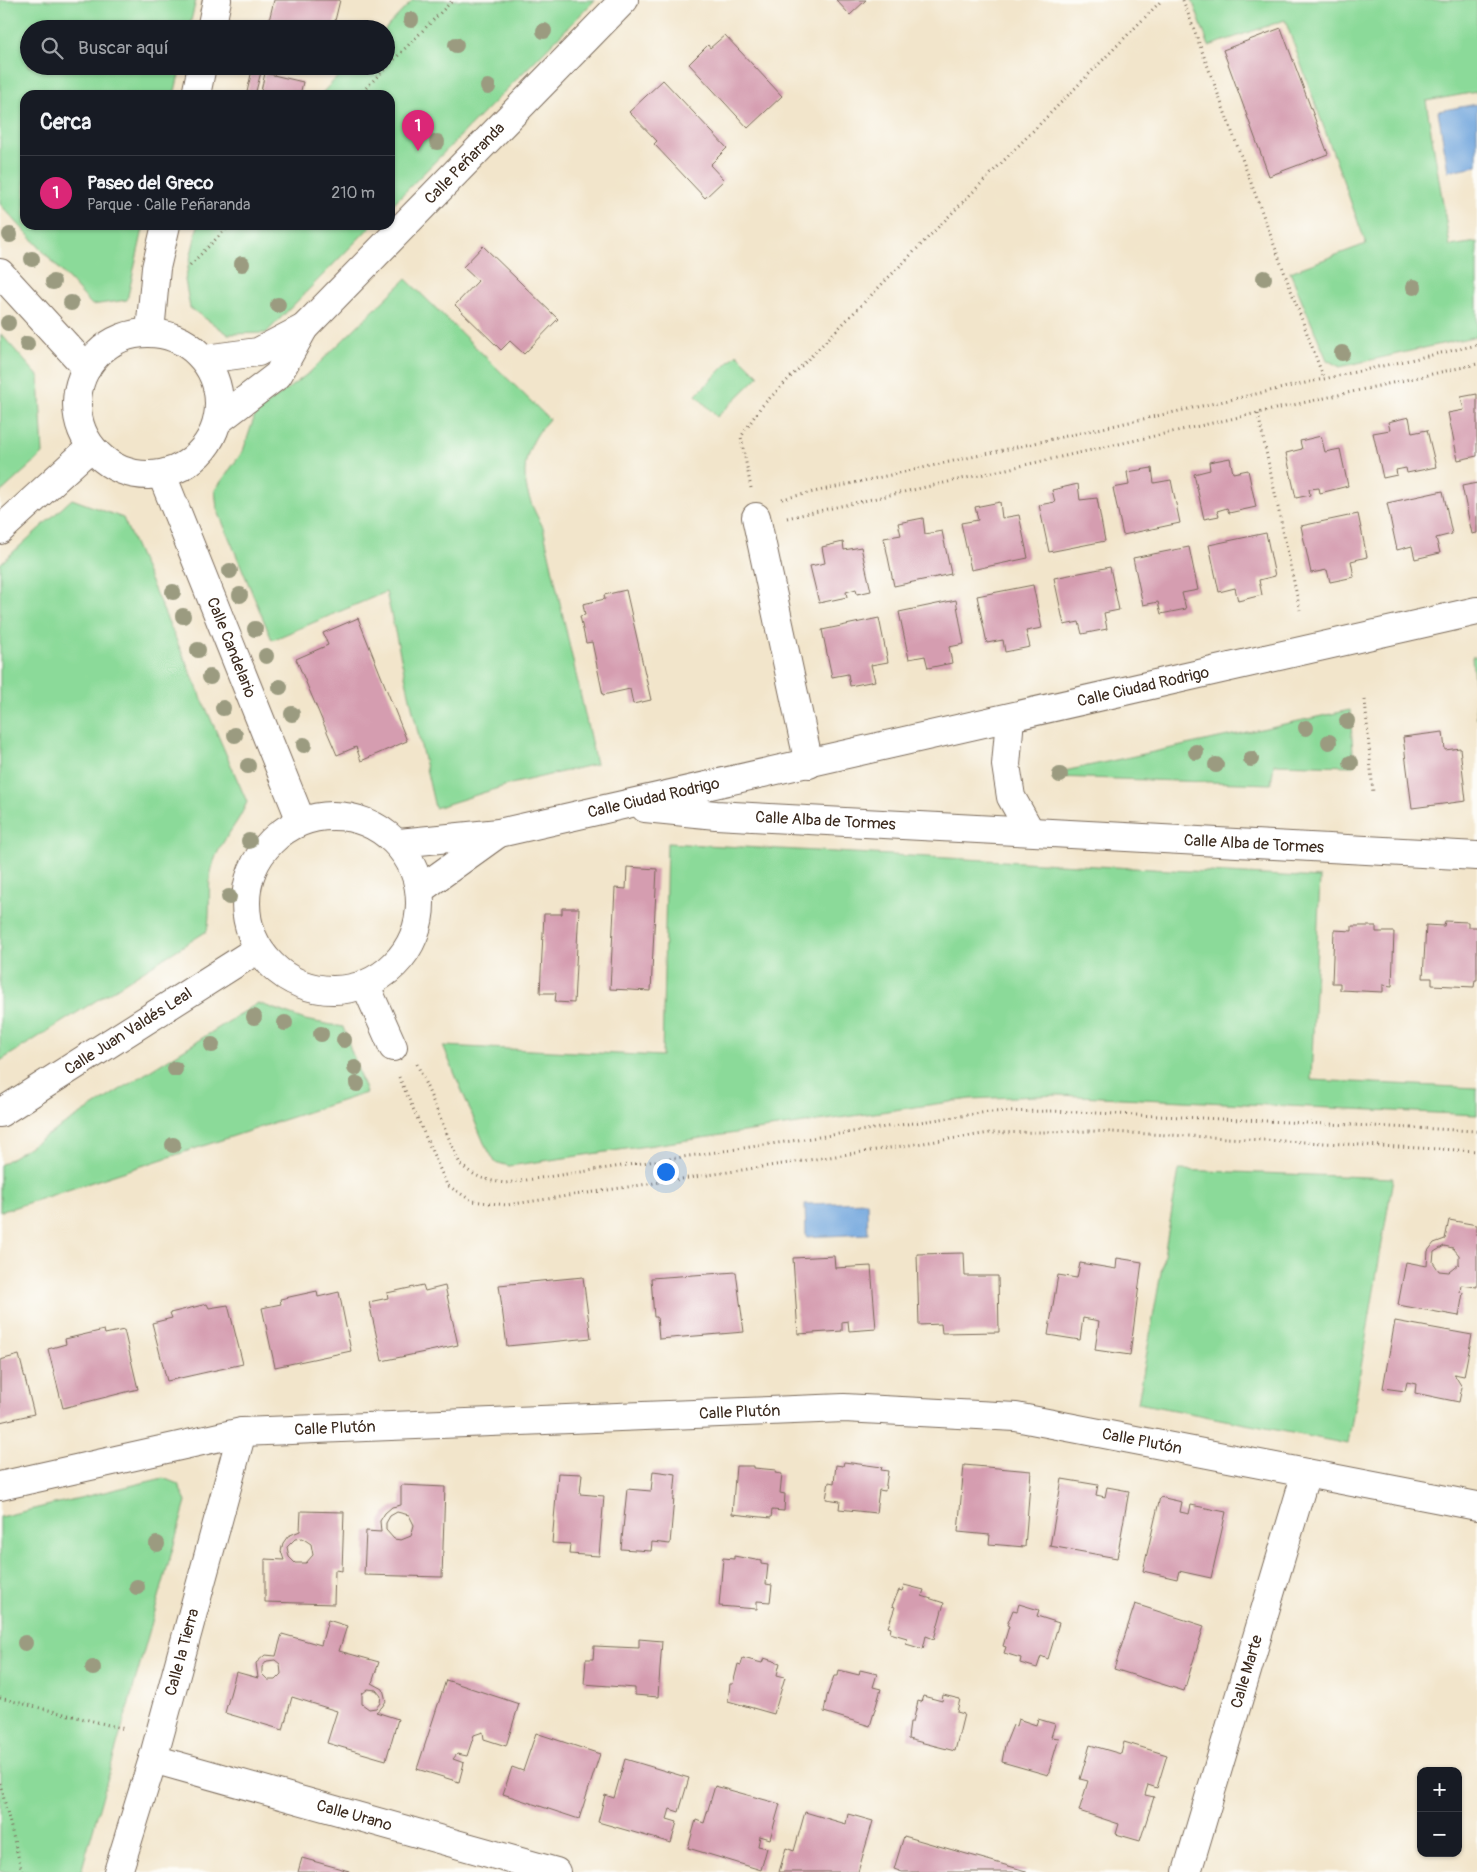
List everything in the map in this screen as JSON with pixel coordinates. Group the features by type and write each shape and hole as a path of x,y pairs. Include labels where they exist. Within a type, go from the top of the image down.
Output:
{"street":[{"path":"213,20 217,0"},
{"name":"Calle Peñaranda","path":"219,420 278,375 304,328 624,0"},
{"path":"197,90 200,75"},
{"path":"150,332 156,268 165,230"},
{"path":"0,273 87,368"},
{"name":"Calle Peñaranda","path":"205,359 258,352 304,328"},
{"path":"150,332 180,339 205,359 219,388 219,420 198,456 162,475 135,475 111,465 92,447 79,422 77,394 87,368 103,348 125,336 150,332"},
{"path":"0,530 92,447"},
{"name":"Calle Candelario","path":"162,475 300,821"},
{"path":"764,514 809,764"},
{"name":"Calle Ciudad Rodrigo","path":"399,843 499,833 1477,611"},
{"path":"1010,718 1006,765 1011,797 1030,831"},
{"name":"Calle Alba de Tormes","path":"621,805 716,815 1477,856"},
{"path":"326,815 353,817 378,826 399,843 420,889 418,929 398,963 366,986 325,992 286,978 258,949 246,913 249,875 269,842 300,821 326,815"},
{"name":"Calle Ciudad Rodrigo","path":"420,889 499,833"},
{"name":"Calle Juan Valdés Leal","path":"0,1113 258,949"},
{"path":"366,986 404,1053"},
{"name":"Calle Plutón","path":"0,1486 242,1432 844,1408 1016,1417 1477,1506"},
{"name":"Calle la Tierra","path":"118,1872 153,1759 242,1432"},
{"name":"Calle Marte","path":"1187,1872 1306,1473"},
{"name":"Calle Urano","path":"153,1759 556,1872"}],"path":[{"path":"395,59 453,0"},
{"path":"764,514 741,437 760,408 1162,0"},
{"path":"1183,0 1324,379"},
{"path":"364,90 379,75"},
{"path":"189,266 225,230"},
{"path":"764,514 1324,379 1477,345"},
{"path":"764,514 1258,414 1477,364"},
{"path":"1258,414 1300,610"},
{"path":"1364,700 1373,793"},
{"path":"404,1053 460,1164 470,1174 486,1181 506,1183 988,1112 1053,1111 1477,1131"},
{"path":"404,1053 401,1084 447,1185 472,1201 480,1202 507,1204 990,1133 1092,1131 1477,1152"},
{"path":"0,1698 125,1729"},
{"path":"0,1783 22,1872"}],"green space":[{"path":"0,0 196,0 191,20 20,20 20,75 179,75 175,90 20,90 20,226 0,204"},
{"path":"413,0 595,0 395,202 395,90 325,90 339,75 395,75 394,20"},
{"path":"1192,0 1477,0 1477,92 1426,101 1450,246 1477,242 1477,336 1340,367 1327,360 1290,272 1366,244 1285,20 1209,46"},
{"path":"24,230 143,230 127,300 92,305"},
{"path":"197,230 367,230 266,333 228,334 190,308 185,280"},
{"path":"406,279 549,419 531,445 525,471 526,484 529,498 543,527 596,764 511,784 435,808 386,592 272,640 217,509 215,490 243,451 254,418 264,407 310,372"},
{"path":"1,334 39,377 43,454 0,493"},
{"path":"737,354 759,376 717,417 696,395"},
{"path":"72,499 123,518 247,802 220,848 213,864 207,931 0,1061 0,564"},
{"path":"1477,656 1477,718 1472,657"},
{"path":"1350,710 1354,766 1274,764 1271,784 1056,777 1055,773"},
{"path":"667,843 1320,878 1311,1080 1477,1088 1477,1115 1058,1095 970,1099 509,1166 495,1162 484,1143 443,1046 662,1056"},
{"path":"258,1003 305,1020 343,1027 366,1093 0,1212 0,1165"},
{"path":"1179,1170 1393,1178 1348,1444 1138,1403"},
{"path":"163,1478 178,1484 186,1502 81,1872 0,1872 0,1517"}],"water":[{"path":"1477,104 1477,166 1448,171 1438,111"},
{"path":"867,1202 868,1234 806,1237 805,1204"}],"building":[{"path":"274,0 340,0 335,20 269,20"},
{"path":"836,0 866,0 850,15"},
{"path":"1281,28 1328,154 1269,176 1223,50"},
{"path":"725,35 782,96 748,128 689,64 708,45 710,48"},
{"path":"251,75 260,75 256,90 247,90"},
{"path":"265,75 273,75 303,82 301,90 261,90"},
{"path":"663,80 727,148 710,165 724,180 705,198 654,144 657,141 629,112"},
{"path":"483,246 558,319 524,354 510,341 501,350 455,305 478,281 463,267"},
{"path":"1477,394 1477,456 1458,460 1448,413 1464,410 1461,397"},
{"path":"1409,417 1412,433 1427,430 1436,467 1407,473 1406,468 1396,470 1397,475 1383,478 1373,433 1390,430 1388,422"},
{"path":"1321,436 1325,452 1340,449 1348,486 1320,493 1319,488 1309,489 1310,495 1296,498 1286,453 1302,449 1300,441"},
{"path":"1230,458 1233,473 1248,470 1256,507 1229,513 1227,508 1217,511 1219,516 1204,519 1194,474 1210,470 1209,462"},
{"path":"1152,468 1154,483 1171,480 1180,523 1123,535 1113,488 1129,485 1127,472"},
{"path":"1477,483 1477,533 1472,534 1462,486"},
{"path":"1078,484 1080,500 1097,498 1105,541 1049,552 1039,505 1055,502 1052,490"},
{"path":"1443,491 1452,534 1436,538 1440,553 1415,559 1412,546 1397,550 1387,503"},
{"path":"1000,502 1002,518 1019,515 1028,558 971,570 961,523 978,520 975,507"},
{"path":"1358,514 1367,557 1351,561 1354,577 1330,582 1327,570 1311,573 1301,526"},
{"path":"923,518 925,534 942,531 951,574 894,586 884,538 901,535 898,523"},
{"path":"1266,533 1275,576 1259,580 1262,595 1238,601 1235,588 1219,592 1209,545"},
{"path":"843,542 844,550 861,547 871,591 857,594 856,589 846,592 847,597 819,603 810,566 825,563 822,547"},
{"path":"1189,547 1198,590 1182,593 1186,609 1161,614 1158,602 1143,605 1133,558"},
{"path":"1110,567 1119,610 1104,613 1107,629 1082,634 1079,622 1064,625 1054,578"},
{"path":"1033,585 1042,628 1026,631 1030,647 1005,652 1003,640 987,643 977,596"},
{"path":"626,590 651,700 633,704 630,689 603,695 592,642 586,643 580,616 585,615 583,604 605,599 604,595"},
{"path":"956,600 964,644 949,647 952,663 928,668 925,656 909,659 899,612"},
{"path":"358,618 407,741 361,761 356,747 337,755 296,659 328,645 323,633"},
{"path":"879,618 888,662 871,665 875,681 850,686 848,674 832,677 822,630"},
{"path":"1443,732 1445,750 1460,748 1466,801 1412,808 1403,737"},
{"path":"627,867 657,869 651,991 610,989 615,888 626,889"},
{"path":"562,908 579,908 574,1003 555,1002 556,993 540,993 544,914 562,914"},
{"path":"1445,921 1468,922 1468,927 1477,927 1477,980 1475,980 1474,987 1432,985 1432,978 1423,978 1426,925 1444,926"},
{"path":"1352,926 1376,926 1376,932 1394,932 1392,986 1383,985 1383,992 1340,990 1340,983 1332,983 1334,930 1352,931"},
{"path":"1449,1220 1477,1225 1477,1287 1461,1285 1460,1292 1463,1293 1459,1316 1398,1305 1406,1262 1427,1266 1428,1251 1434,1243 1445,1239","holes":["1444,1246 1453,1248 1459,1255 1459,1264 1449,1272 1439,1271 1433,1262 1434,1252"]},
{"path":"964,1253 965,1276 998,1276 999,1332 942,1333 941,1324 919,1325 917,1254"},
{"path":"834,1256 835,1268 871,1266 876,1329 849,1331 848,1321 842,1322 842,1331 798,1334 793,1258"},
{"path":"1117,1258 1142,1262 1130,1355 1095,1350 1099,1321 1083,1318 1080,1340 1048,1335 1058,1275 1077,1278 1080,1263 1116,1269"},
{"path":"736,1272 744,1332 659,1339 657,1317 654,1317 651,1278"},
{"path":"583,1277 591,1338 507,1346 499,1285"},
{"path":"423,1285 425,1291 445,1286 458,1345 382,1361 369,1302 388,1298 387,1293"},
{"path":"317,1291 318,1297 339,1292 351,1351 275,1367 262,1308 281,1304 280,1299"},
{"path":"207,1304 209,1308 228,1305 243,1364 167,1381 152,1323 172,1318 170,1313"},
{"path":"1395,1321 1472,1335 1464,1376 1454,1374 1462,1387 1459,1402 1415,1393 1416,1384 1407,1382 1405,1391 1383,1388"},
{"path":"104,1330 105,1334 124,1330 138,1389 63,1408 48,1349 66,1344 65,1339"},
{"path":"19,1355 34,1414 0,1422 0,1360"},
{"path":"844,1462 882,1467 881,1470 888,1471 885,1491 879,1490 876,1513 839,1509 840,1501 826,1499 829,1482 834,1483 836,1465 843,1466"},
{"path":"964,1465 1031,1471 1025,1547 989,1544 990,1535 958,1532"},
{"path":"736,1466 754,1466 754,1468 776,1470 775,1473 782,1474 780,1493 785,1494 784,1511 772,1510 771,1518 732,1514"},
{"path":"653,1471 676,1474 670,1544 652,1542 651,1551 621,1549 627,1489 651,1491"},
{"path":"558,1473 582,1474 580,1494 604,1496 599,1556 569,1554 570,1544 552,1543"},
{"path":"1062,1479 1098,1485 1096,1495 1105,1497 1107,1487 1129,1491 1117,1558 1050,1546"},
{"path":"401,1485 445,1487 442,1577 364,1575 366,1531 381,1532 380,1521 385,1513 392,1507 401,1505","holes":["397,1512 409,1515 414,1525 411,1536 401,1540 394,1539 386,1530 386,1523 390,1516"]},
{"path":"1160,1497 1182,1502 1180,1512 1189,1514 1191,1505 1226,1512 1211,1578 1179,1571 1177,1579 1143,1571"},
{"path":"301,1511 344,1512 342,1571 335,1570 334,1604 265,1602 265,1559 284,1560 281,1551 283,1543 288,1536 300,1531","holes":["302,1538 311,1544 313,1555 306,1563 295,1563 289,1557 287,1547 295,1539"]},
{"path":"734,1556 761,1561 761,1564 768,1565 766,1584 772,1585 770,1602 757,1601 757,1609 719,1606 723,1558 734,1559"},
{"path":"904,1585 924,1590 922,1596 944,1603 934,1639 926,1636 923,1649 906,1644 907,1638 890,1633 891,1628 888,1627 895,1607 892,1606 899,1590 902,1591"},
{"path":"1019,1604 1039,1610 1037,1616 1059,1623 1048,1659 1041,1656 1037,1668 1020,1663 1021,1658 1004,1653 1006,1647 1003,1646 1009,1626 1007,1625 1013,1610 1017,1611"},
{"path":"1135,1604 1204,1626 1184,1691 1114,1669"},
{"path":"328,1620 347,1626 339,1651 379,1662 372,1683 383,1689 386,1701 376,1712 398,1719 386,1760 327,1743 337,1711 292,1697 283,1730 225,1713 236,1672 258,1678 256,1663 265,1655 276,1656 282,1634 321,1645","holes":["275,1660 280,1664 281,1674 275,1680 268,1680 262,1674 262,1667 267,1661","368,1689 376,1690 381,1696 380,1703 376,1708 369,1709 362,1704 362,1694"]},
{"path":"639,1639 662,1641 658,1697 635,1695 635,1688 584,1684 586,1659 593,1659 594,1646 639,1648"},
{"path":"743,1658 762,1663 764,1658 780,1663 777,1675 785,1677 774,1714 728,1701 730,1684 733,1684 738,1664 741,1665"},
{"path":"839,1670 859,1675 860,1670 877,1674 873,1687 881,1689 870,1726 824,1712 834,1676 838,1676"},
{"path":"446,1680 519,1704 506,1746 484,1739 483,1732 474,1735 467,1756 457,1754 453,1759 464,1763 459,1782 417,1769"},
{"path":"943,1695 960,1699 957,1712 964,1714 955,1751 908,1739 910,1722 913,1722 918,1701 921,1702 923,1696 942,1701"},
{"path":"1018,1719 1036,1725 1038,1719 1055,1724 1051,1737 1059,1738 1048,1775 1002,1762 1005,1745 1013,1725 1016,1726"},
{"path":"536,1733 600,1754 579,1819 503,1794 512,1767 523,1771"},
{"path":"1124,1742 1167,1755 1157,1788 1148,1785 1145,1795 1154,1797 1140,1841 1116,1834 1119,1824 1079,1811 1088,1781 1080,1779 1090,1745 1121,1754"},
{"path":"625,1759 689,1778 679,1812 670,1809 667,1819 677,1822 671,1843 598,1822 605,1795 614,1798"},
{"path":"715,1786 780,1804 770,1839 760,1836 758,1846 767,1848 761,1870 688,1848 696,1820 704,1823"},
{"path":"805,1812 846,1824 848,1814 873,1821 858,1872 779,1872 786,1848 794,1851"},
{"path":"904,1836 1026,1872 902,1872 894,1869"},
{"path":"302,1858 349,1871 349,1872 298,1872"}],"place":[{"name":"Paseo del Greco","path":"418,151"}]}
